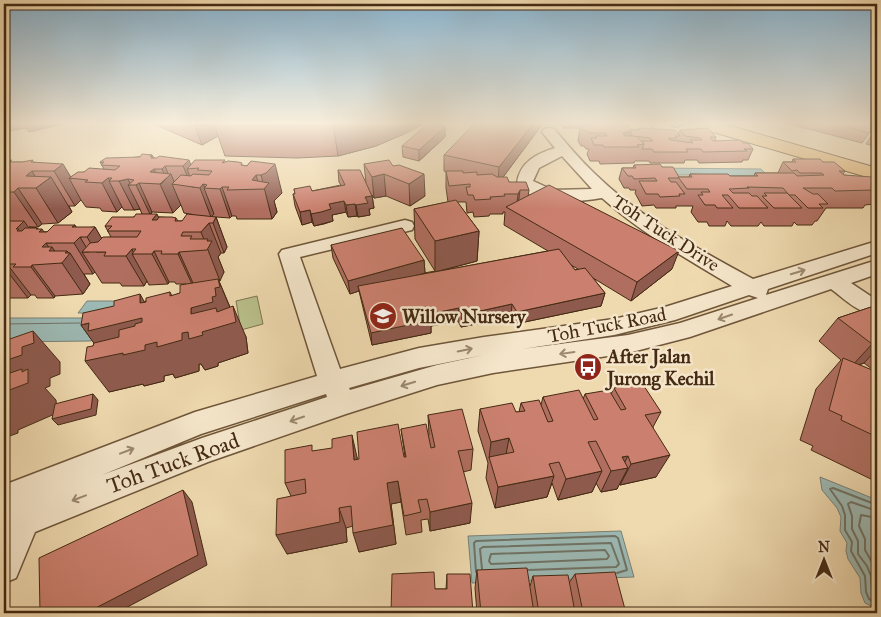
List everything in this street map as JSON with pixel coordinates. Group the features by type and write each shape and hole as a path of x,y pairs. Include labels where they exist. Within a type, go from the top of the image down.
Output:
{"main road":[{"path":"800,152 877,174"},
{"path":"833,152 877,164"}],"street":[{"path":"559,152 544,156 533,164 525,176 525,183 532,189 553,195 575,196 606,192"},
{"name":"Toh Tuck Drive","path":"567,152 589,178 631,214 692,254 752,286 771,300"},
{"path":"338,392 288,254 405,226"},
{"name":"Toh Tuck Road","path":"16,509 202,451 419,358 484,346 614,327 667,314 877,247"},
{"name":"Toh Tuck Road","path":"338,392 493,363 628,344 682,332 771,300 877,267"},
{"path":"834,281 870,306 877,303"},
{"path":"4,566 16,509"}],"green space":[{"path":"257,296 263,324 241,330 236,301"}],"water":[{"path":"650,168 761,169 777,186 720,175 654,175"},
{"path":"87,301 144,301 118,313 78,313"},
{"path":"7,318 106,318 91,341 4,342 4,322"},
{"path":"820,477 877,500 877,609 865,603 861,593 860,578 848,559 847,543 840,531 841,517 837,508 822,490"},
{"path":"621,531 634,577 472,583 468,536"}],"building":[{"path":"447,152 511,152 499,167 444,155"},
{"path":"142,154 152,155 150,156 153,157 151,158 159,156 189,160 183,166 165,166 162,169 154,169 150,172 171,174 160,184 139,183 128,185 134,180 109,181 112,178 108,178 102,183 85,182 88,180 69,178 89,168 115,170 120,166 101,165 104,162 100,162 106,158 140,157"},
{"path":"793,159 820,159 823,162 834,162 845,171 839,171 844,175 872,177 877,180 877,187 872,187 875,190 835,191 832,188 803,188 813,194 818,194 828,204 819,204 823,208 808,208 795,195 789,195 783,188 747,187 749,188 729,189 733,193 749,193 752,196 757,196 768,208 739,208 728,195 722,195 733,208 717,208 715,205 705,205 698,195 703,195 701,192 710,192 708,189 687,189 678,177 692,177 690,174 758,176 755,173 794,173 797,176 824,175 821,173 800,173 797,170 792,171 783,162 796,162"},
{"path":"12,160 9,162 33,160 31,162 63,164 54,171 32,171 26,176 51,177 36,188 18,188 14,192 4,192 4,162"},
{"path":"195,160 225,160 222,163 228,161 238,162 242,163 241,165 247,166 251,161 275,164 266,173 256,175 252,180 269,183 264,189 227,190 229,187 222,187 220,189 204,188 207,185 203,184 200,188 172,184 181,175 209,175 212,171 197,170 199,168 187,169"},
{"path":"389,160 393,166 399,165 424,174 409,184 384,174 372,177 364,164"},
{"path":"660,164 662,167 673,167 679,177 668,178 671,182 676,182 685,194 660,197 658,194 646,194 639,181 657,181 655,178 634,179 632,176 628,176 622,168 636,168 634,165"},
{"path":"338,170 360,170 372,196 365,197 368,203 346,205 344,201 329,204 331,209 321,212 311,214 310,210 300,212 293,194 295,194 294,189 310,186 312,191 345,185"},
{"path":"446,171 477,172 477,175 492,174 497,177 507,177 509,182 526,182 529,190 520,190 518,194 490,197 491,199 475,200 473,195 468,195 466,187 470,187 470,184 449,186"},
{"path":"549,185 679,251 637,282 506,207"},
{"path":"764,193 787,193 802,208 774,208 762,196 767,196"},
{"path":"456,200 479,231 435,241 414,209"},
{"path":"136,214 157,214 152,220 157,220 159,217 172,217 176,218 175,221 182,221 187,214 216,217 213,223 209,223 201,232 183,232 181,236 192,236 190,239 208,239 207,241 212,241 207,250 179,252 178,254 161,254 162,251 154,251 152,254 132,254 136,249 132,249 126,256 104,256 106,252 82,252 90,243 98,242 103,237 137,237 141,231 107,231 112,226 105,226 112,217 134,217"},
{"path":"4,221 24,221 16,229 19,229 17,231 22,231 25,228 37,228 42,229 39,232 47,232 54,225 95,227 87,237 80,237 74,243 46,243 42,247 52,247 49,251 67,251 65,253 70,253 62,263 32,265 31,267 13,267 16,264 7,264 4,267 4,246 6,243 4,243"},
{"path":"402,228 424,260 348,281 331,245"},
{"path":"559,249 575,270 585,268 605,293 517,312 512,304 462,315 459,308 429,314 431,320 371,333 358,286"},
{"path":"218,279 220,287 215,288 216,296 212,297 213,302 191,308 191,314 216,308 217,312 233,306 236,322 202,332 203,335 189,339 188,332 182,333 182,340 157,347 157,342 145,345 145,350 85,361 87,347 93,346 94,343 119,337 119,330 135,326 135,324 142,322 142,318 88,331 89,323 81,325 83,313 114,306 114,301 140,294 140,303 146,302 146,298 170,292 170,296 180,293 180,285"},
{"path":"877,305 877,342 872,344 838,318"},
{"path":"33,331 34,343 22,347 22,355 4,361 4,341"},
{"path":"843,358 877,372 877,437 841,420 842,416 829,410"},
{"path":"22,369 22,372 28,369 28,383 4,392 4,375"},
{"path":"642,383 661,412 645,415 670,455 631,464 628,456 622,457 628,468 611,471 596,441 588,442 602,471 566,479 559,462 549,464 554,476 498,487 489,457 514,452 509,438 491,442 480,409 512,403 516,412 525,411 521,403 539,400 548,422 553,421 543,397 579,390 594,420 598,419 585,394 609,390 621,410 626,409 614,388"},
{"path":"93,394 91,409 52,419 55,404"},
{"path":"462,409 473,449 458,451 472,503 430,512 427,499 418,500 421,512 404,516 398,481 387,483 393,525 353,533 351,506 339,508 340,522 276,535 277,499 306,493 305,479 285,483 285,450 312,445 312,451 332,448 332,439 352,435 354,460 359,459 357,432 398,424 404,457 406,457 401,429 426,424 431,448 435,447 428,415"},
{"path":"183,490 198,555 86,613 40,613 39,558"},
{"path":"527,568 534,613 481,613 477,570"},
{"path":"434,572 435,589 447,589 447,574 470,574 473,613 391,613 392,574"},
{"path":"615,572 626,613 539,613 533,576 568,575 575,612 583,612 575,574"}],"place":[{"name":"Willow Nursery","path":"383,316"},
{"name":"After Jalan Jurong Kechil","path":"588,367"}]}
